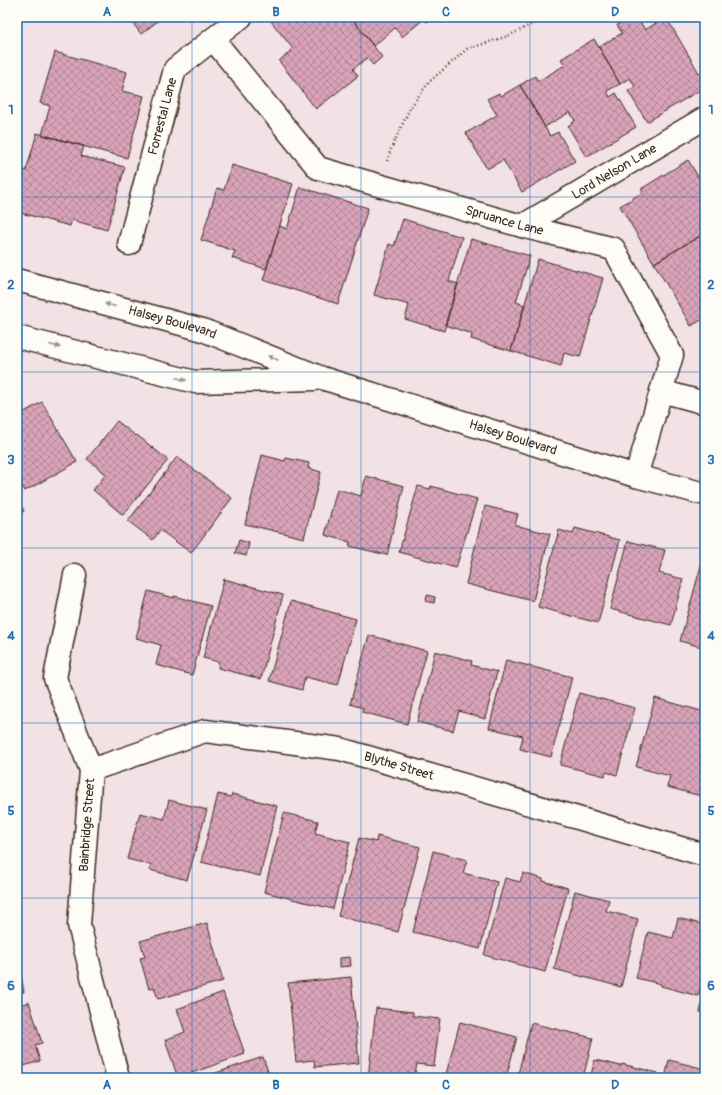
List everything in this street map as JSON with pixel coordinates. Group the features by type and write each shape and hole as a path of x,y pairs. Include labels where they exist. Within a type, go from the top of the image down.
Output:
{"street":[{"name":"Forrestal Lane","path":"129,244 175,69 237,19"},
{"name":"Spruance Lane","path":"213,39 318,168 522,226 614,249 672,355 636,476"},
{"name":"Lord Nelson Lane","path":"522,226 705,118"},
{"name":"Halsey Boulevard","path":"17,280 203,330 322,378 636,476 705,494"},
{"name":"Halsey Boulevard","path":"17,337 195,382 322,378"},
{"path":"661,391 705,403"},
{"name":"Bainbridge Street","path":"75,575 55,678 91,770 79,925 118,1078"},
{"name":"Blythe Street","path":"91,770 205,731 340,749 705,855"}],"path":[{"path":"379,186 391,149 410,108 429,82 467,50 508,36 547,17"}],"building":[{"path":"128,17 163,17 141,34"},
{"path":"274,17 351,17 382,57 373,65 367,58 353,69 358,76 316,109 279,61 293,49 270,20"},
{"path":"351,17 434,17 427,22 424,19 402,37 395,28 373,46"},
{"path":"631,17 637,17 645,30 666,17 705,83 705,87 647,122 628,91 635,87 630,78 620,84 599,47 622,33 617,25"},
{"path":"594,39 620,84 607,91 610,97 616,93 636,127 586,157 568,126 575,121 570,112 545,127 520,85 535,76 538,81 565,65 561,59"},
{"path":"55,52 127,72 122,91 144,96 127,158 42,135 50,106 40,103"},
{"path":"520,85 550,136 558,132 575,161 522,192 503,160 487,169 466,133 497,115 487,99 499,93 501,96"},
{"path":"37,133 84,146 81,156 125,167 107,230 72,220 70,226 17,212 17,188 22,170 26,171"},
{"path":"688,160 705,188 705,233 654,263 620,206 643,192 641,189"},
{"path":"232,165 293,184 266,269 232,258 235,251 201,240 217,188 224,190"},
{"path":"300,187 368,208 338,304 263,280 280,226 287,229"},
{"path":"403,219 462,237 449,281 458,284 444,331 405,319 409,305 374,295 389,244 394,246"},
{"path":"705,233 705,318 691,326 654,263"},
{"path":"471,239 530,256 516,302 525,305 511,351 471,339 472,334 445,325"},
{"path":"538,259 603,278 580,357 564,353 561,366 511,351"},
{"path":"42,402 77,462 25,491 17,477 17,416"},
{"path":"117,421 168,460 123,515 93,490 106,474 87,459"},
{"path":"262,455 285,461 286,458 309,463 308,468 321,472 304,538 245,524"},
{"path":"177,457 232,498 191,553 160,530 153,540 128,521"},
{"path":"366,476 404,486 387,555 349,546 350,542 325,535 337,489 361,496"},
{"path":"418,486 430,489 431,486 477,499 456,568 399,552"},
{"path":"17,498 24,511 17,515"},
{"path":"485,506 518,514 515,525 550,534 533,601 466,584"},
{"path":"575,528 620,540 598,623 538,607 559,530 573,534"},
{"path":"239,540 249,543 246,556 235,553"},
{"path":"628,541 665,550 659,573 683,579 671,625 610,609"},
{"path":"702,562 705,562 705,648 680,641"},
{"path":"224,579 283,595 261,679 218,668 219,662 203,658"},
{"path":"148,591 211,606 192,675 156,665 161,645 136,638"},
{"path":"427,595 435,597 434,603 425,601"},
{"path":"291,601 356,619 338,685 305,677 302,690 269,681"},
{"path":"369,635 427,651 407,724 362,712 363,708 350,704"},
{"path":"435,651 472,661 471,665 497,672 485,719 459,711 453,731 417,722"},
{"path":"506,660 572,677 551,757 520,749 523,736 489,728"},
{"path":"579,693 635,708 617,775 606,772 605,776 560,765"},
{"path":"655,698 705,712 705,780 701,796 667,787 670,776 636,767"},
{"path":"218,794 231,797 232,794 277,806 260,876 201,862"},
{"path":"169,800 207,810 187,880 150,870 151,865 127,859 140,813 164,819"},
{"path":"284,813 318,821 315,833 350,842 333,909 264,892"},
{"path":"377,836 420,847 398,932 338,916 359,838 376,842"},
{"path":"433,851 467,860 463,873 497,882 480,949 413,932"},
{"path":"523,873 543,879 543,881 568,888 545,972 484,955 505,878 520,882"},
{"path":"575,891 609,900 606,911 638,919 621,987 554,969"},
{"path":"678,918 705,925 705,969 698,996 661,986 661,984 636,978 648,932 673,938"},
{"path":"207,923 223,981 158,999 154,987 149,989 140,958 145,957 140,941"},
{"path":"350,957 351,966 339,967 339,958"},
{"path":"18,958 24,992 17,993 17,959"},
{"path":"351,977 359,1063 315,1067 314,1060 296,1062 288,983"},
{"path":"223,992 245,1054 178,1078 165,1040 185,1032 177,1009"},
{"path":"705,992 705,1013 700,1012"},
{"path":"29,1002 42,1043 35,1045 40,1061 17,1068 17,1006"},
{"path":"376,1008 413,1012 413,1016 440,1019 434,1066 417,1064 415,1074 407,1073 406,1078 368,1078"},
{"path":"460,1022 517,1037 506,1078 445,1078"},
{"path":"531,1023 593,1038 583,1078 517,1078"},
{"path":"263,1057 270,1078 201,1078"},
{"path":"595,1060 621,1066 622,1064 658,1073 656,1078 590,1078"},
{"path":"669,1060 705,1069 705,1078 665,1078"}]}
